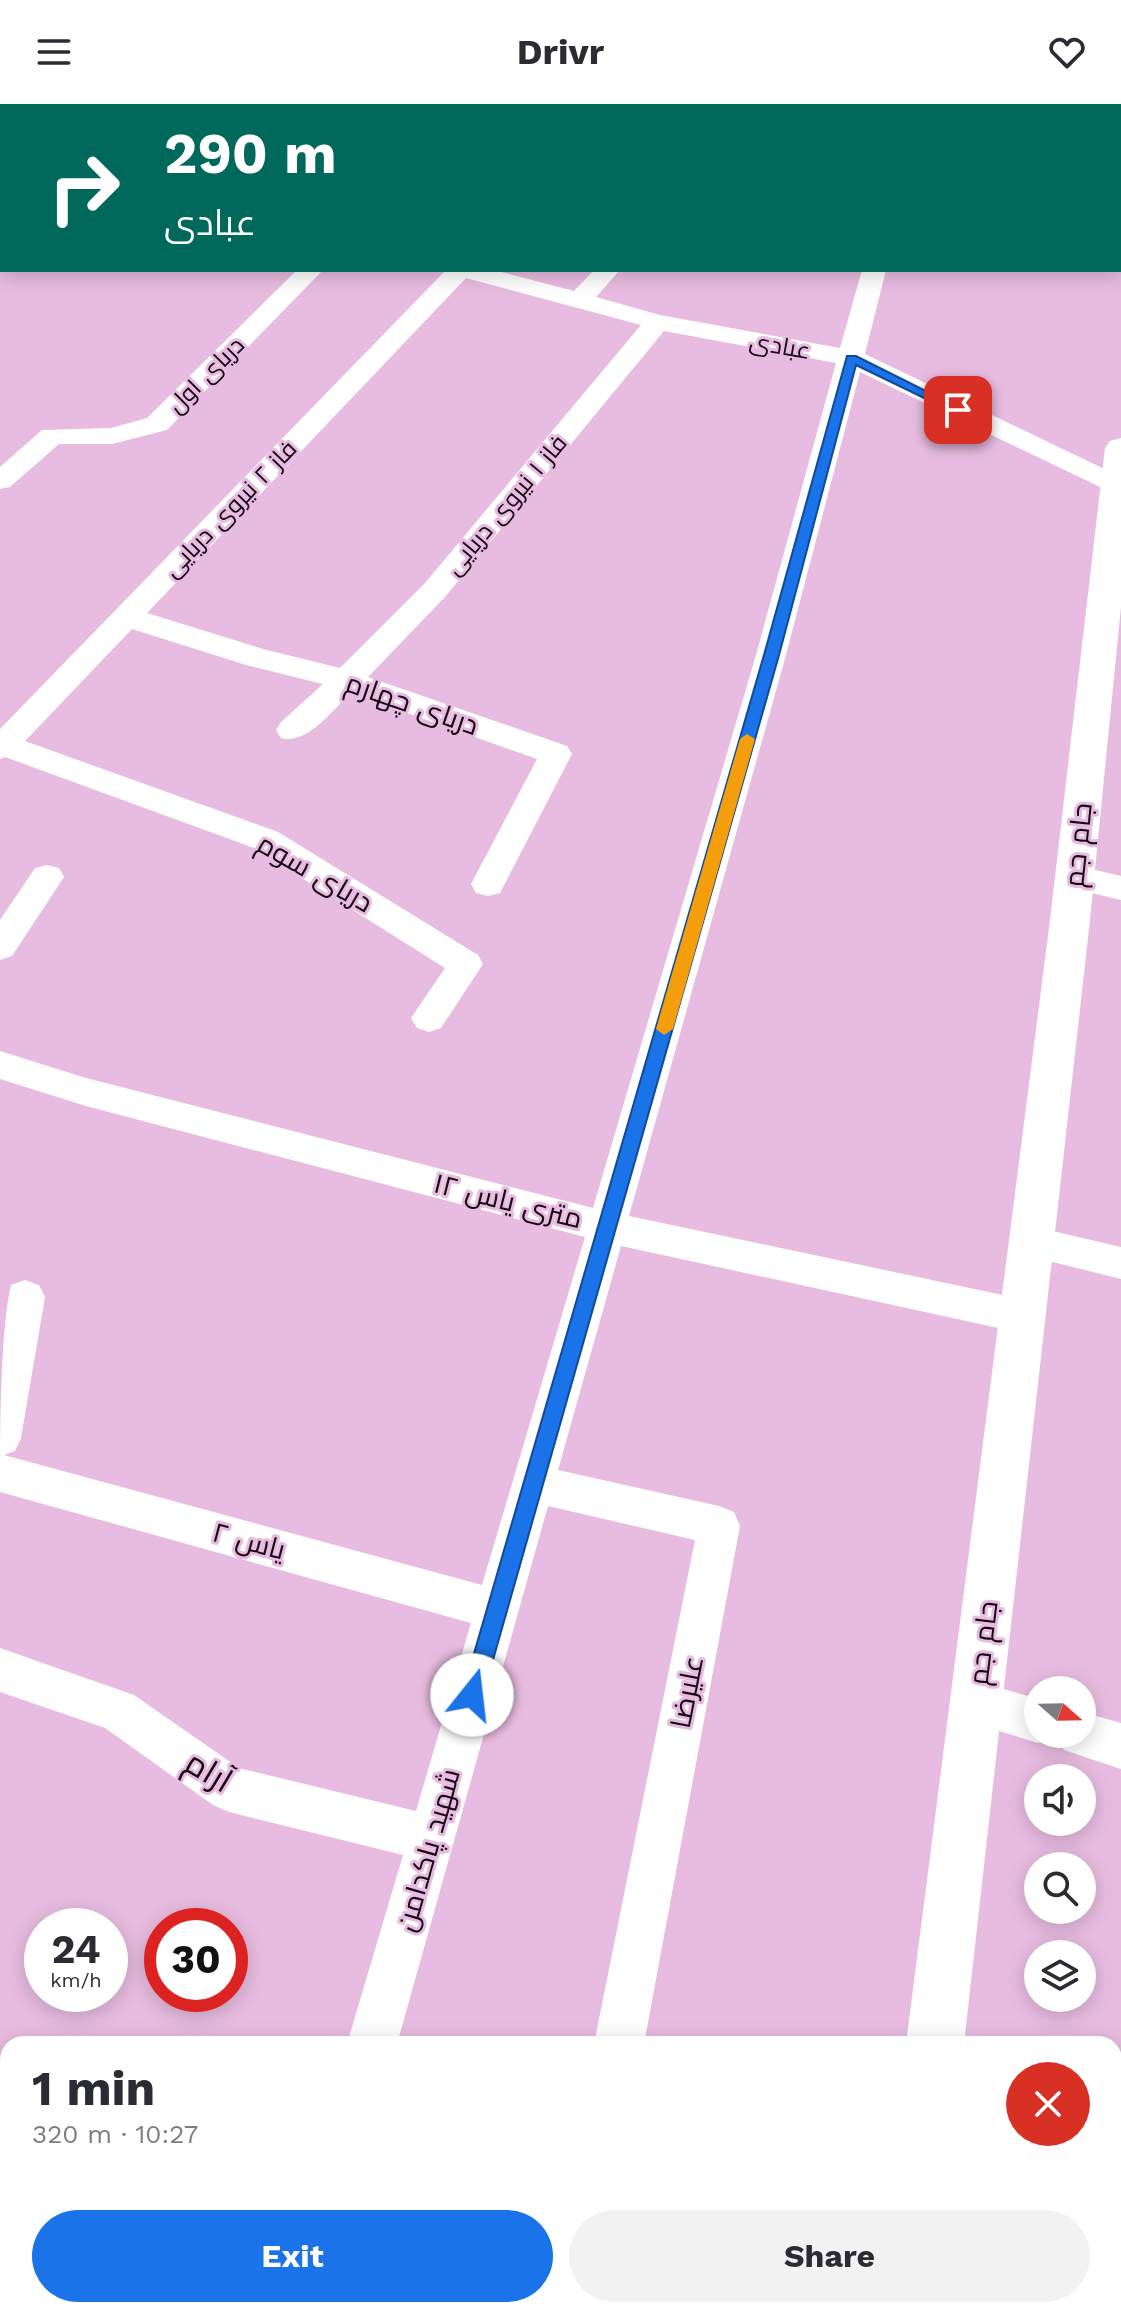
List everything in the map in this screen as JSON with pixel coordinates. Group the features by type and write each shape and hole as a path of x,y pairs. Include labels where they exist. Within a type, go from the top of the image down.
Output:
{"street":[{"name":"دریای اول","path":"0,481 52,436 112,436 157,424 309,272"},
{"name":"فاز ۲ نیروی دریایی","path":"1,746 461,272"},
{"name":"عبادی","path":"470,272 658,322 852,358 1120,474"},
{"path":"579,301 606,272"},
{"name":"شهید پاکدامن","path":"374,2036 771,655 874,272"},
{"name":"فاز ۱ نیروی دریایی","path":"292,730 343,679 386,643 435,590 658,322"},
{"name":"جام جم","path":"936,2036 1120,474"},
{"name":"دریای چهارم","path":"126,617 257,658 343,679 556,754 488,884"},
{"name":"دریای سوم","path":"1,746 266,840 466,964 429,1018"},
{"path":"0,947 47,877"},
{"path":"1074,877 1121,888"},
{"name":"۱۲ متری یاس","path":"0,1065 86,1092 607,1227 1022,1316"},
{"path":"1031,1242 1121,1263"},
{"path":"0,1438 25,1297"},
{"name":"یاس ۲","path":"0,1473 497,1610"},
{"name":"علیرضا","path":"533,1483 719,1526 621,2036"},
{"name":"آرام","path":"0,1670 118,1711 229,1789 431,1838"},
{"path":"976,1703 1024,1717"},
{"path":"1096,1739 1121,1746"}],"slow traffic":[{"path":"664,1029 747,739"}],"route":[{"path":"472,1695 771,655 852,358 958,410"}]}
